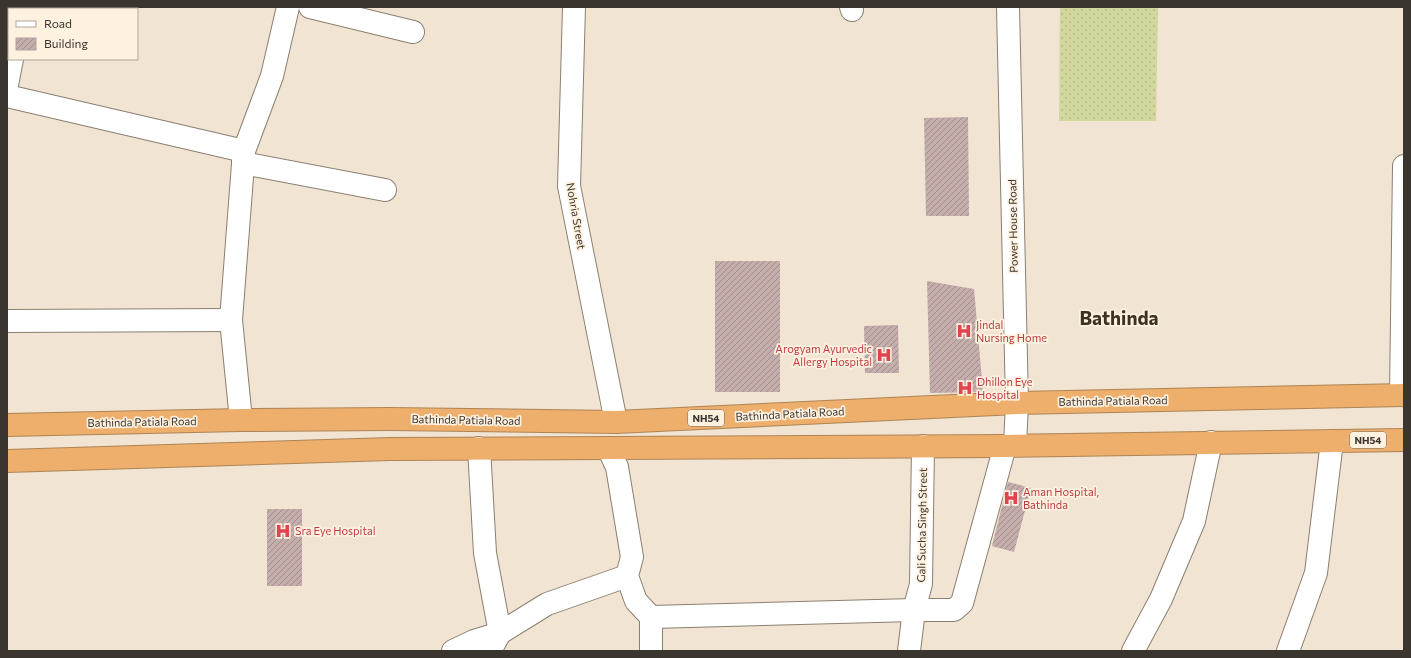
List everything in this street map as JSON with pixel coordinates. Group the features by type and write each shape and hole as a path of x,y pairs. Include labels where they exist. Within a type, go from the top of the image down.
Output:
{"highway":[{"name":"Bathinda Patiala Road","path":"7,426 241,420 390,419 616,422 1017,403 1402,395"},
{"name":"NH54","path":"7,461 390,449 923,446 1404,440"}],"street":[{"path":"241,420 231,320 244,157 272,76 288,7"},
{"path":"310,7 413,32"},
{"name":"Nohria Street","path":"574,7 569,186 616,422"},
{"name":"Power House Road","path":"651,617 954,610 962,603 1010,445 1017,403 1008,7"},
{"path":"7,96 244,157 385,190"},
{"path":"1402,395 1404,166"},
{"path":"7,321 231,320"},
{"path":"1288,651 1316,573 1332,441"},
{"path":"1133,651 1161,599 1194,521 1211,442"},
{"name":"Gali Sucha Singh Street","path":"909,651 914,610 921,584 923,446"},
{"path":"479,448 485,553 495,642"},
{"path":"608,448 617,467 632,557 627,576 636,601 651,617 651,651"},
{"path":"453,651 474,641 495,642 547,604 627,576"}],"green space":[{"path":"1060,7 1158,8 1156,121 1059,121"}],"building":[{"path":"968,117 969,216 926,216 924,118"},
{"path":"715,261 780,261 780,392 715,392"},
{"path":"927,281 974,289 983,392 930,393"},
{"path":"898,325 899,373 865,373 864,326"},
{"path":"1008,482 1031,488 1014,552 992,546"},
{"path":"267,509 302,509 302,586 267,586"}],"place":[{"name":"Jindal Nursing Home","path":"964,331"},
{"name":"Arogyam Ayurvedic Allergy Hospital","path":"884,355"},
{"name":"Dhillon Eye Hospital","path":"965,388"},
{"name":"Aman Hospital, Bathinda","path":"1011,498"},
{"name":"Sra Eye Hospital","path":"283,531"}],"district":[{"name":"Bathinda","path":"1119,318"}]}
